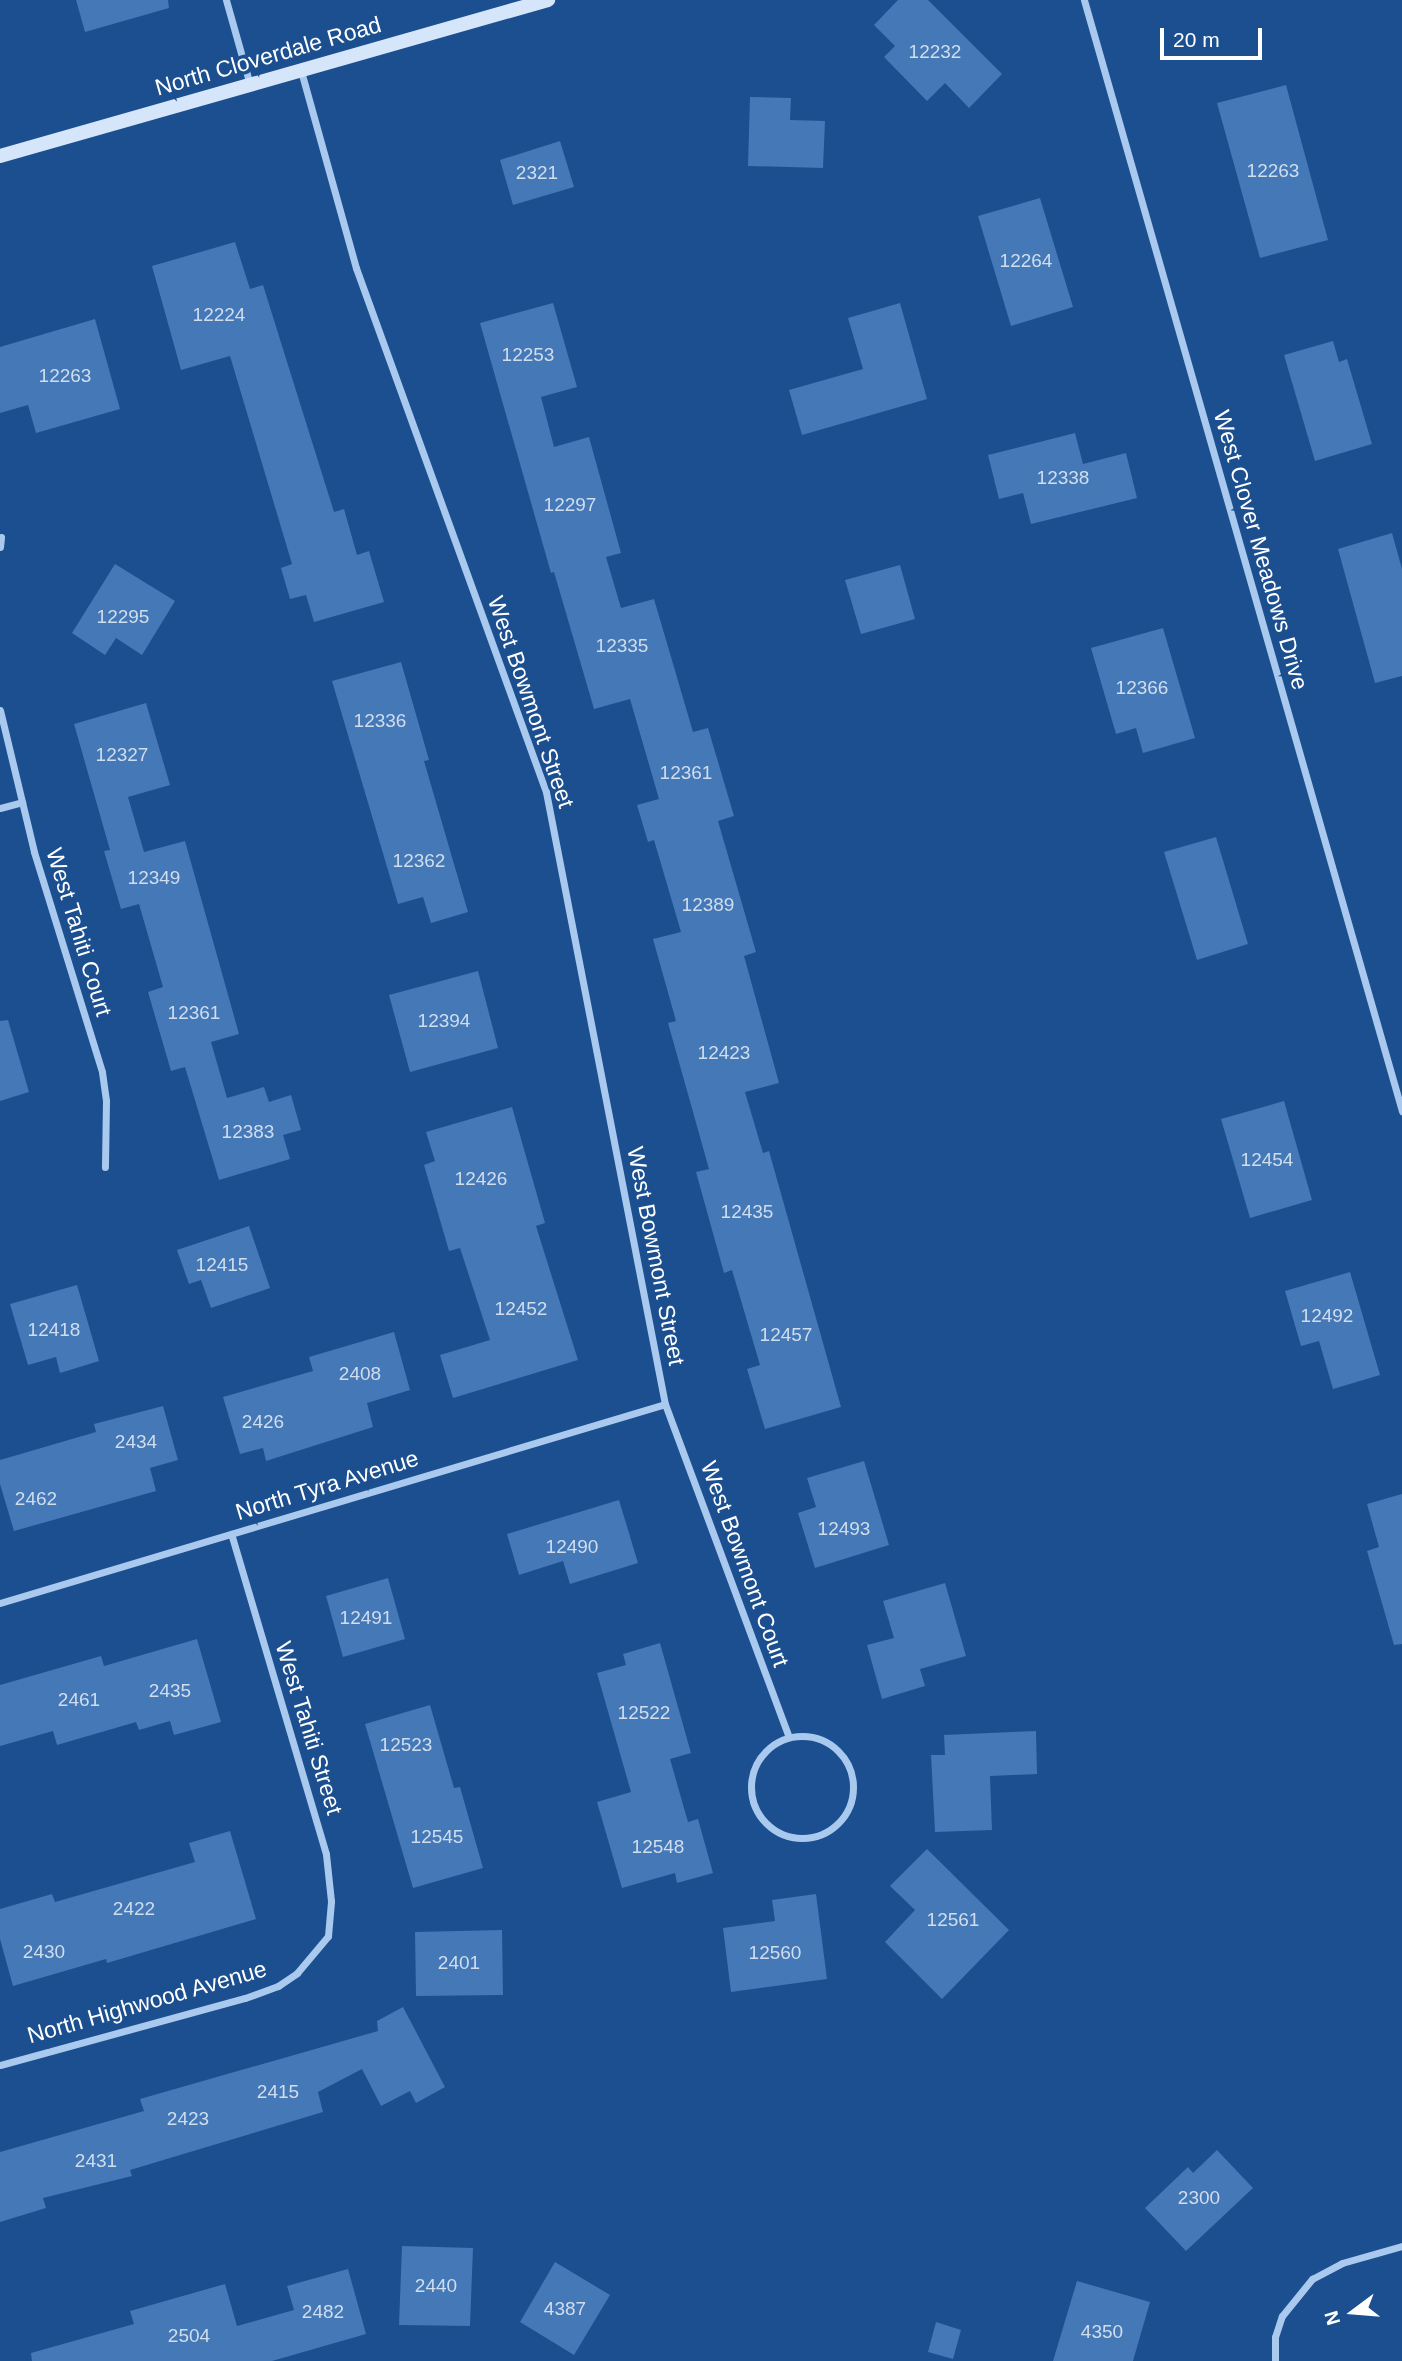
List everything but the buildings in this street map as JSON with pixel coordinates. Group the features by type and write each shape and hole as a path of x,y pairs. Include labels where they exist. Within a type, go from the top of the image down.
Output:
{"main road":[{"name":"North Cloverdale Road","path":"0,156 548,0"}],"street":[{"path":"226,0 251,85"},
{"name":"West Clover Meadows Drive","path":"1084,0 1402,1111"},
{"name":"West Bowmont Street","path":"300,71 356,268 546,792 665,1404"},
{"path":"0,547 1,537"},
{"name":"West Tahiti Court","path":"0,710 22,802 102,1072 106,1101 105,1167"},
{"path":"0,808 22,802"},
{"name":"North Tyra Avenue","path":"0,1603 665,1404"},
{"name":"West Bowmont Court","path":"665,1404 789,1737"},
{"name":"West Tahiti Street","path":"231,1534 326,1854 331,1901 328,1936"},
{"path":"810,1736 829,1743 844,1756 852,1774 853,1795 847,1814 833,1829 815,1838 795,1839 776,1832 761,1818 752,1800 751,1780 758,1761 771,1746 789,1737 810,1736"},
{"name":"North Highwood Avenue","path":"0,2065 245,1998 278,1986 297,1973 328,1936"},
{"path":"1275,2361 1275,2337 1282,2316 1312,2279 1342,2263 1402,2246"}]}
